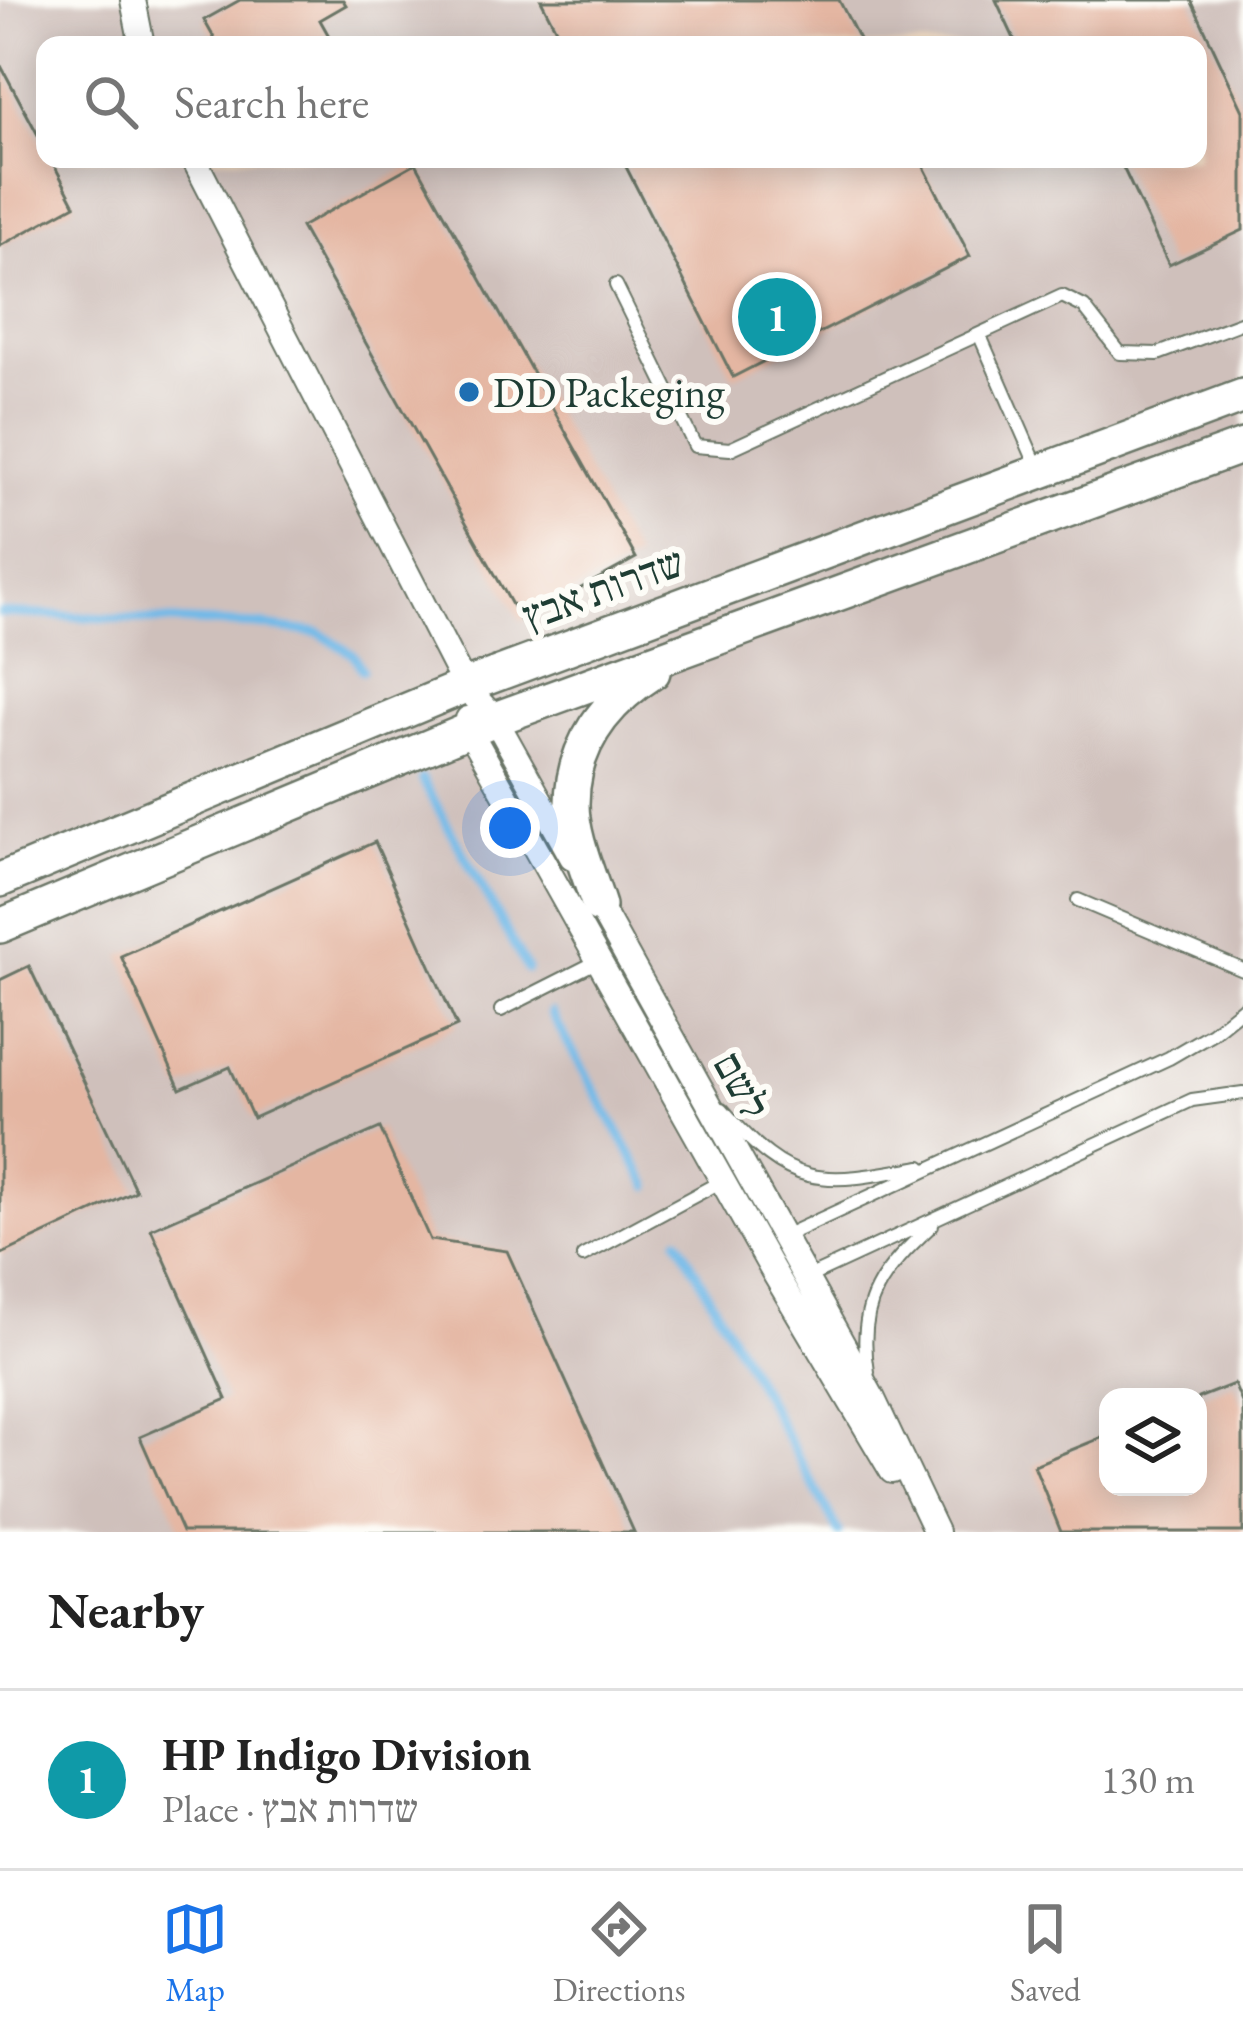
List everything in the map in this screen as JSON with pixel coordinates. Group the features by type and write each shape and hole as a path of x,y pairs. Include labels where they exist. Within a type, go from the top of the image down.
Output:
{"street":[{"path":"134,0 140,36"},
{"name":"לשם","path":"199,168 465,686 598,961 772,1269 932,1532"},
{"name":"שדרות אבץ","path":"0,880 465,686 1243,396"},
{"name":"שדרות אבץ","path":"0,926 482,725 1243,446"},
{"path":"599,905 572,806 579,758 598,717 635,683 695,645"},
{"name":"לשם","path":"482,725 599,905 872,1397 932,1532"}],"lane":[{"path":"616,286 695,446 730,449 1062,296 1084,307 1120,353 1158,355 1243,322"},
{"path":"980,336 1040,472"},
{"path":"1078,900 1243,970"},
{"path":"501,1010 598,961"},
{"path":"1243,1008 1169,1058 782,1236 772,1269 806,1279 1192,1100 1243,1093"},
{"path":"692,1075 751,1142 777,1164 802,1175 855,1179 940,1163"},
{"path":"583,1256 722,1181"},
{"path":"872,1397 864,1352 865,1321 873,1294 888,1266 940,1217"}],"shaded area":[{"path":"0,0 1243,0 1243,1532 0,1532"}],"building":[{"path":"240,0 343,0 346,5 320,20 329,36 213,36 204,20"},
{"path":"541,0 839,0 857,36 559,36"},
{"path":"996,0 1191,0 1243,111 1243,230 1169,265 1123,168 1207,168 1207,36 1013,36"},
{"path":"0,64 36,131 36,168 56,168 75,205 0,246"},
{"name":"DD Packeging","path":"407,168 419,168 636,558 521,621 301,227"},
{"path":"627,168 925,168 970,256 733,377"},
{"path":"375,842 457,1026 253,1118 230,1067 180,1089 121,956"},
{"path":"29,966 136,1191 0,1255 0,980"},
{"path":"380,1128 430,1240 507,1251 634,1532 182,1532 140,1437 227,1399 151,1229"},
{"path":"1234,1384 1243,1405 1243,1532 1061,1532 1034,1465 1099,1439 1099,1496 1207,1496 1207,1394"}],"waterway":[{"path":"0,613 257,625 319,633 354,655 362,670"},
{"path":"422,779 527,969"},
{"path":"551,1013 649,1186"},
{"path":"678,1239 839,1532"}],"place":[{"name":"HP Indigo Division","path":"777,317"},
{"name":"DD Packeging","path":"469,392"}]}
